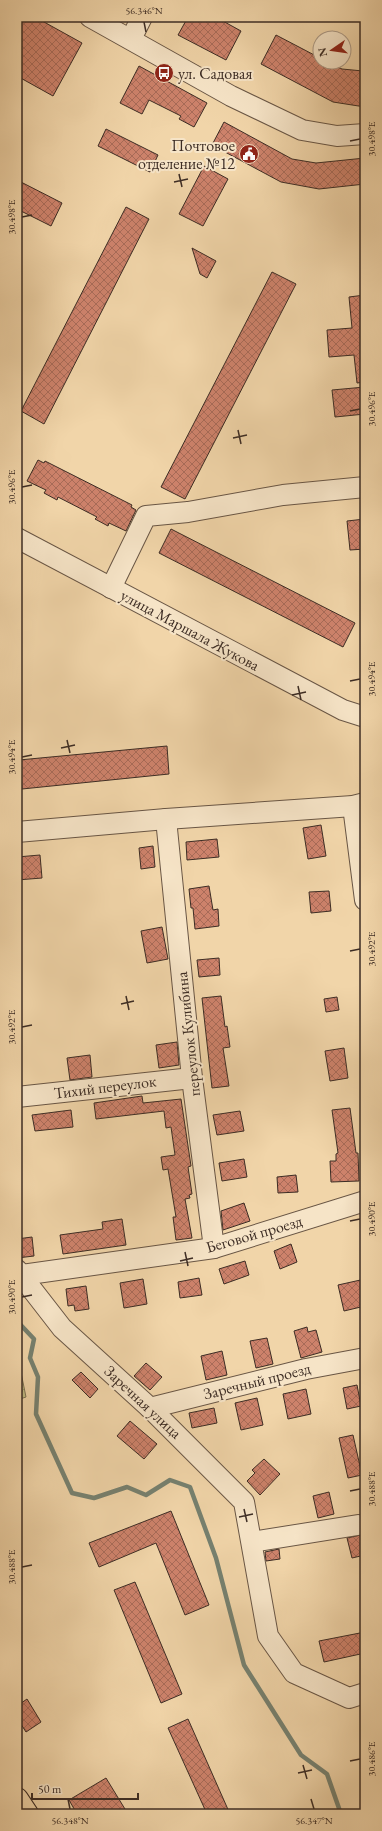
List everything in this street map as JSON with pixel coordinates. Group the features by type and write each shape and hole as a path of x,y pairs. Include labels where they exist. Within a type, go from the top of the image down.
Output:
{"main road":[{"path":"17,1799 27,1814"}],"street":[{"path":"90,17 231,96 302,130 337,136 365,134"},
{"path":"131,39 142,17"},
{"path":"111,588 146,516 188,512 283,495 365,487"},
{"name":"улица Маршала Жукова","path":"17,538 343,710 365,717"},
{"path":"17,832 166,819 359,805 365,900"},
{"name":"переулок Кулибина","path":"166,819 192,1078 214,1248"},
{"name":"Тихий переулок","path":"17,1098 192,1078"},
{"name":"Беговой проезд","path":"19,1272 214,1248 365,1201"},
{"name":"Заречная улица","path":"19,1272 62,1328 150,1408 244,1502 268,1636 294,1673 349,1698 365,1693"},
{"name":"Заречный проезд","path":"150,1408 306,1369 365,1358"},
{"path":"252,1542 358,1525"}],"green space":[{"path":"17,1353 26,1397 17,1400"}],"building":[{"path":"25,17 35,17 82,43 53,96 17,76 17,32"},
{"path":"188,17 222,17 221,20 241,31 226,60 178,35"},
{"path":"276,35 312,54 312,70 363,71 365,107 333,102 261,64"},
{"path":"139,66 207,103 194,127 179,119 181,116 149,100 142,114 120,103"},
{"path":"224,122 292,159 316,163 365,158 365,184 319,189 281,182 212,145"},
{"path":"106,129 158,155 150,172 98,146"},
{"path":"204,166 228,179 203,226 179,214"},
{"path":"17,180 62,203 51,226 17,209"},
{"path":"126,207 149,219 44,424 21,411"},
{"path":"192,248 216,261 207,278 200,274"},
{"path":"272,272 296,284 185,499 161,487"},
{"path":"365,295 365,382 357,383 354,355 329,357 327,330 352,328 349,297"},
{"path":"365,387 365,414 335,417 332,390"},
{"path":"38,460 44,463 45,461 132,505 131,507 136,510 126,531 109,523 108,526 95,519 97,517 58,497 57,500 44,493 46,490 27,481"},
{"path":"365,519 365,549 350,550 347,521"},
{"path":"171,529 355,623 343,647 159,553"},
{"path":"167,746 169,774 22,789 19,760"},
{"path":"321,825 326,856 308,859 303,828"},
{"path":"217,839 219,857 187,860 186,842"},
{"path":"153,846 155,867 141,869 139,848"},
{"path":"40,855 42,878 17,880 17,857"},
{"path":"209,886 213,910 218,909 219,926 195,929 189,889"},
{"path":"329,891 331,911 311,913 309,892"},
{"path":"162,927 168,959 147,963 141,931"},
{"path":"219,958 220,975 199,977 197,960"},
{"path":"221,996 225,1027 227,1026 230,1047 223,1048 229,1086 212,1088 202,998"},
{"path":"337,997 339,1010 326,1012 324,999"},
{"path":"177,1042 179,1065 159,1068 156,1045"},
{"path":"344,1048 348,1078 330,1081 325,1051"},
{"path":"90,1055 92,1077 70,1080 67,1058"},
{"path":"142,1096 143,1103 181,1099 191,1166 188,1167 192,1194 189,1195 190,1198 185,1199 192,1238 176,1240 173,1217 176,1217 168,1169 163,1170 161,1157 175,1155 171,1127 166,1128 164,1111 96,1119 94,1103"},
{"path":"350,1108 356,1153 358,1153 359,1181 331,1182 330,1161 336,1161 336,1154 338,1153 332,1110"},
{"path":"71,1110 73,1127 35,1131 32,1115"},
{"path":"240,1111 244,1131 217,1135 213,1115"},
{"path":"244,1159 247,1177 222,1181 219,1163"},
{"path":"296,1175 298,1192 278,1193 277,1177"},
{"path":"244,1203 250,1221 223,1230 221,1211"},
{"path":"122,1219 126,1245 63,1254 60,1235 103,1229 102,1222"},
{"path":"32,1237 34,1256 17,1258 17,1239"},
{"path":"291,1244 297,1262 280,1269 274,1251"},
{"path":"245,1261 249,1275 224,1284 219,1269"},
{"path":"199,1278 202,1295 180,1298 178,1282"},
{"path":"143,1279 147,1304 124,1308 120,1283"},
{"path":"365,1279 365,1306 344,1311 338,1285"},
{"path":"86,1286 89,1309 75,1311 74,1305 68,1306 66,1289"},
{"path":"307,1327 308,1332 316,1330 322,1352 301,1358 294,1331"},
{"path":"267,1338 273,1364 256,1368 250,1341"},
{"path":"222,1351 227,1375 206,1380 201,1356"},
{"path":"146,1363 162,1377 150,1390 134,1376"},
{"path":"81,1372 98,1389 90,1398 72,1380"},
{"path":"357,1385 361,1406 347,1409 343,1388"},
{"path":"306,1389 311,1414 288,1419 283,1394"},
{"path":"257,1398 263,1425 241,1430 235,1403"},
{"path":"214,1408 217,1423 192,1428 189,1413"},
{"path":"130,1421 157,1444 144,1459 117,1436"},
{"path":"353,1435 362,1475 348,1478 339,1438"},
{"path":"264,1459 280,1474 260,1495 247,1481 255,1473 252,1470"},
{"path":"329,1492 334,1514 318,1518 313,1496"},
{"path":"171,1511 209,1605 185,1615 156,1543 99,1567 89,1543"},
{"path":"365,1534 365,1555 352,1558 347,1538"},
{"path":"279,1549 280,1559 266,1561 265,1552"},
{"path":"135,1582 182,1694 161,1703 114,1590"},
{"path":"365,1632 365,1653 324,1662 319,1641"},
{"path":"27,1699 41,1722 26,1732 17,1718 17,1706"},
{"path":"188,1719 230,1814 207,1814 168,1728"},
{"path":"106,1778 128,1814 77,1814 69,1800"}],"waterway":[{"path":"17,1321 34,1339 30,1358 38,1377 36,1414 72,1493 94,1498 127,1487 146,1495 170,1480 190,1487 216,1558 244,1665 301,1755 327,1774 341,1814"}],"place":[{"name":"ул. Садовая","path":"164,73"},
{"name":"Почтовое отделение №12","path":"249,154"}]}
